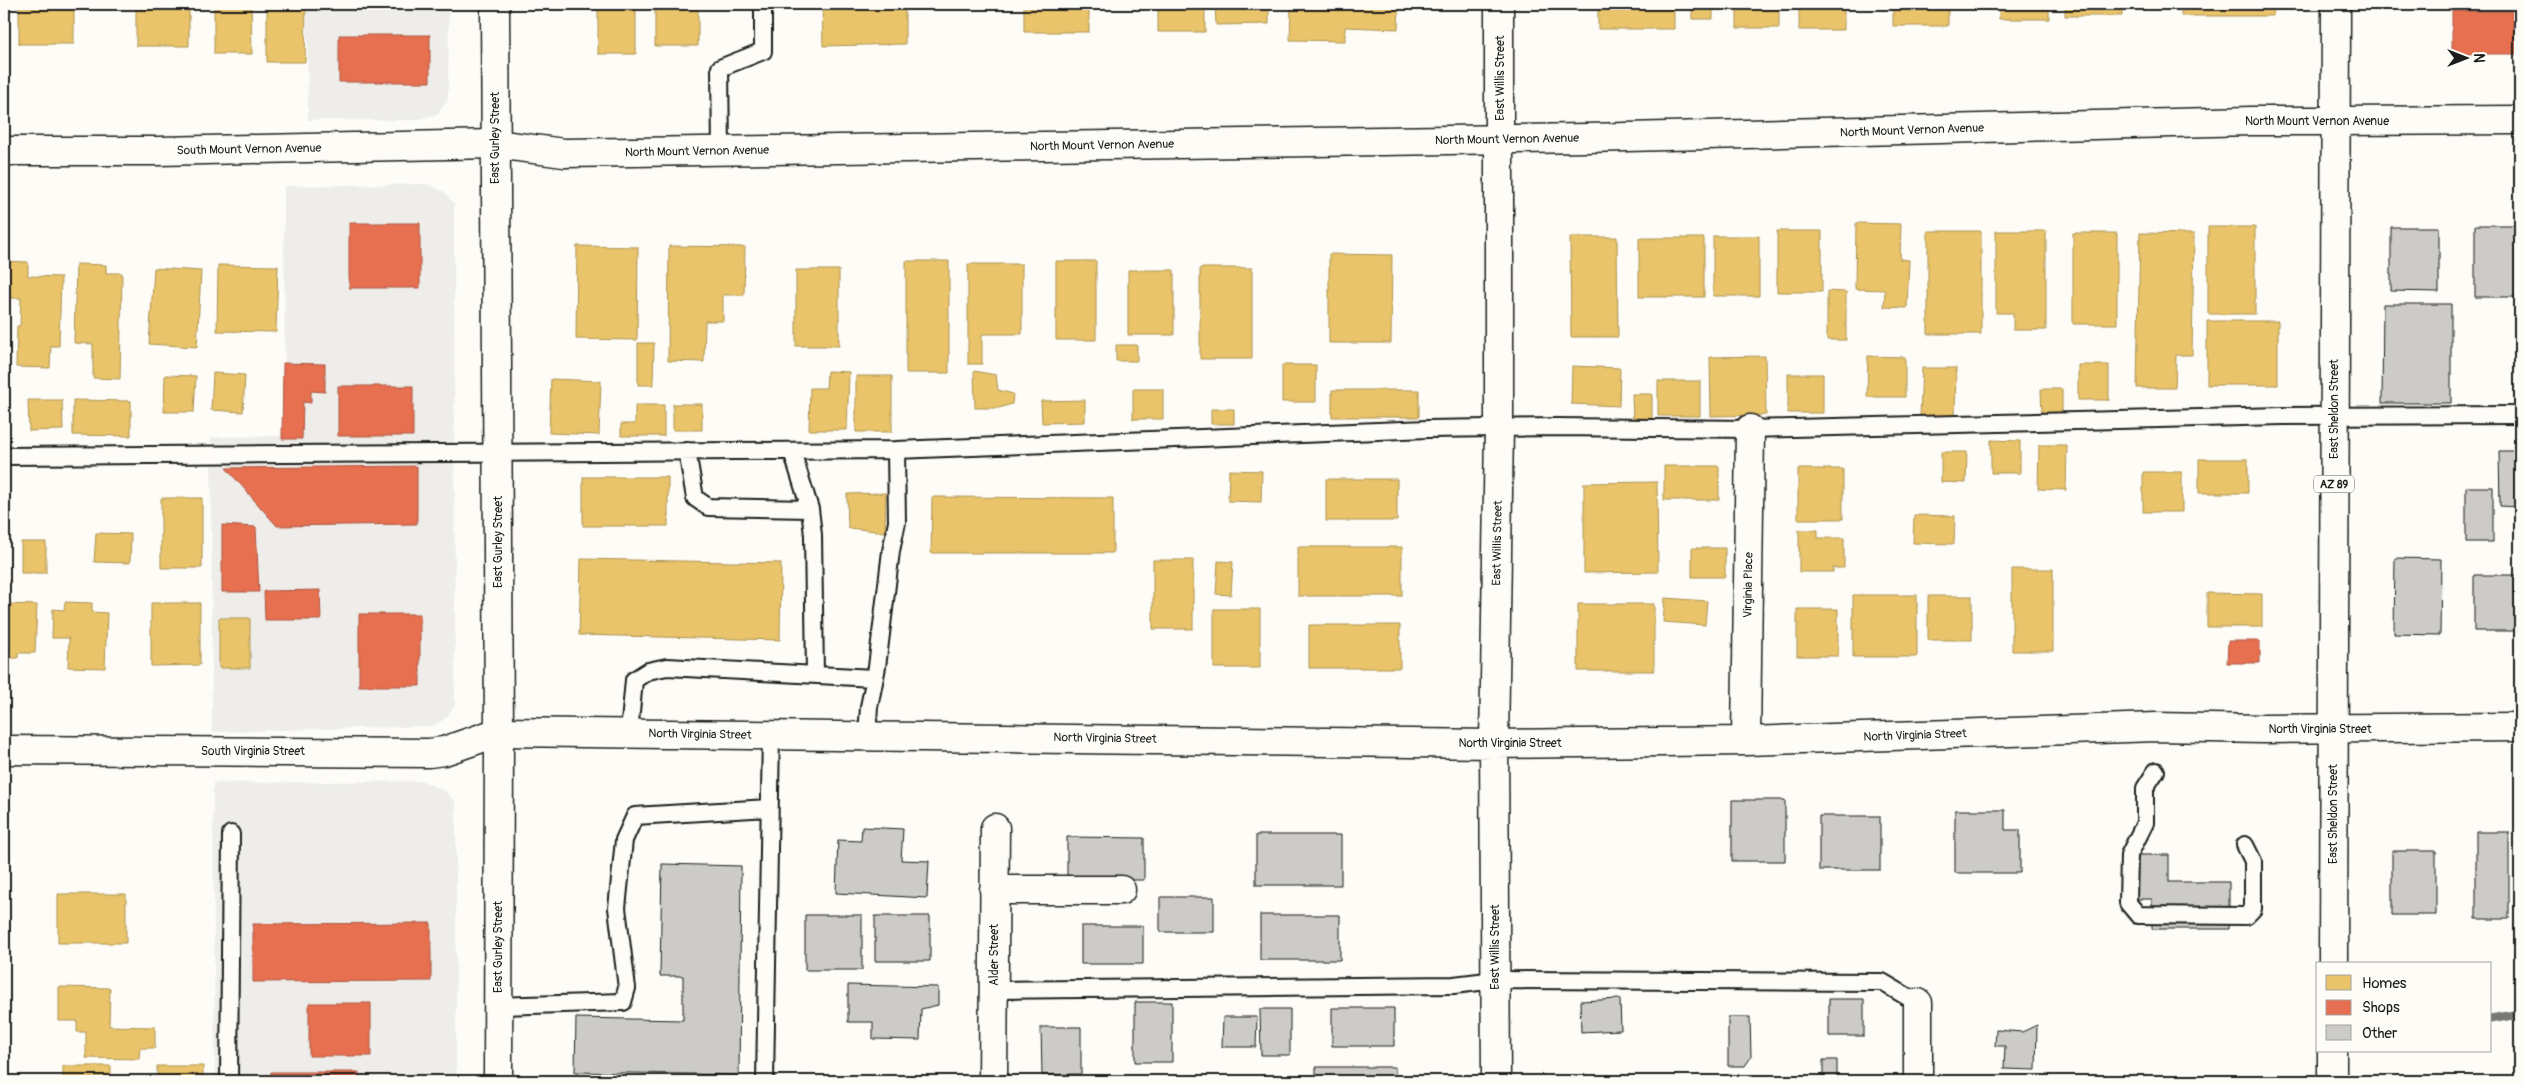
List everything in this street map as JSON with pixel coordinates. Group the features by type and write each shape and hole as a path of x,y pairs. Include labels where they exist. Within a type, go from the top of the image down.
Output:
{"street":[{"name":"East Gurley Street","path":"495,4 499,732 498,1081"},
{"name":"East Willis Street","path":"1496,1081 1494,744 1499,428 1499,4"},
{"name":"East Sheldon Street","path":"2333,962 2336,4"},
{"name":"North Mount Vernon Avenue","path":"495,144 564,153 1500,140 2251,121 2520,120"},
{"name":"South Mount Vernon Avenue","path":"4,152 159,151 495,144"},
{"name":"Virginia Place","path":"1746,740 1750,429"},
{"name":"North Virginia Street","path":"499,732 1494,744 1746,740 2156,727 2333,729 2520,727"},
{"name":"South Virginia Street","path":"4,750 429,752 444,751 499,732"},
{"name":"Alder Street","path":"993,1081 995,828"},
{"path":"994,890 1121,890"},
{"path":"1918,1003 1918,1081"},
{"path":"2332,1052 2332,1081"}],"lane":[{"path":"721,151 720,68 762,51 763,4"},
{"path":"4,456 896,450 1499,428 1750,429 2334,416 2520,415"},
{"path":"867,735 869,707 891,551 897,522 896,450"},
{"path":"687,451 695,498 708,507 810,509"},
{"path":"792,451 810,509 813,535 815,675"},
{"path":"629,733 634,680 648,672 667,667 874,678"},
{"path":"765,1081 771,734"},
{"path":"2156,771 2145,788 2145,823 2129,855 2128,903 2138,915 2246,916 2253,909 2253,861 2245,845"},
{"path":"498,1006 623,1002 627,988 617,908 624,840 635,816 769,808"},
{"path":"229,1081 231,834"},
{"path":"994,990 1454,985 1496,980 1882,982 1918,1003"}],"shaded area":[{"path":"307,4 449,4 448,99 438,114 417,120 308,120"},
{"path":"427,184 445,192 454,204 455,705 446,718 433,726 212,732 211,437 285,436 284,186"},
{"path":"423,781 446,792 456,803 456,1081 215,1081 213,783"}],"building: Homes":[{"path":"19,4 74,4 74,44 19,44"},
{"path":"136,4 189,4 189,46 136,46"},
{"path":"214,4 251,4 252,54 214,54"},
{"path":"267,4 306,4 305,62 267,62"},
{"path":"655,4 698,4 698,46 655,46"},
{"path":"822,4 905,4 905,44 823,46"},
{"path":"1024,4 1089,4 1089,32 1024,32"},
{"path":"1158,4 1205,4 1205,32 1158,32"},
{"path":"1215,4 1269,4 1269,24 1216,25"},
{"path":"1291,4 1399,4 1398,29 1345,27 1345,41 1290,40"},
{"path":"1598,4 1674,4 1674,29 1598,29"},
{"path":"1692,4 1713,4 1713,19 1692,19"},
{"path":"1737,4 1779,4 1779,28 1737,28"},
{"path":"1799,4 1844,4 1844,30 1799,30"},
{"path":"1893,4 1948,4 1948,26 1893,26"},
{"path":"1999,4 2049,4 2049,19 1999,19"},
{"path":"2065,4 2122,4 2122,16 2065,16"},
{"path":"2181,4 2273,4 2273,16 2181,16"},
{"path":"598,8 636,8 636,54 598,54"},
{"path":"1856,223 1901,224 1900,259 1909,260 1907,308 1884,307 1885,290 1855,289"},
{"path":"2208,227 2255,227 2255,314 2208,314"},
{"path":"1777,231 1822,231 1822,292 1777,292"},
{"path":"1928,231 1981,231 1981,334 1928,334"},
{"path":"1996,231 2046,231 2046,330 2013,330 2013,313 1996,313"},
{"path":"2073,233 2117,233 2117,324 2073,324"},
{"path":"2140,233 2194,234 2192,355 2176,355 2175,388 2137,388"},
{"path":"1713,236 1759,236 1759,296 1713,296"},
{"path":"1570,237 1617,237 1618,337 1571,337"},
{"path":"1639,238 1704,238 1704,297 1639,297"},
{"path":"577,246 638,247 637,340 576,339"},
{"path":"669,246 745,247 744,295 723,295 723,321 705,321 704,362 668,361"},
{"path":"1329,254 1392,255 1391,343 1329,343"},
{"path":"4,261 28,262 28,276 61,277 59,346 51,346 50,368 16,367 17,326 20,326 21,298 4,298"},
{"path":"906,261 949,261 949,373 906,373"},
{"path":"1056,261 1096,261 1096,340 1056,340"},
{"path":"76,264 106,265 106,273 122,273 120,379 93,378 93,344 74,343"},
{"path":"968,264 1022,264 1022,334 982,334 982,364 968,364"},
{"path":"218,265 278,266 276,332 217,331"},
{"path":"154,268 201,271 197,347 149,344"},
{"path":"1200,268 1252,268 1252,359 1200,359"},
{"path":"796,270 839,270 839,346 796,346"},
{"path":"1128,270 1174,270 1174,335 1128,335"},
{"path":"1827,291 1846,292 1846,340 1827,340"},
{"path":"2207,321 2278,321 2278,385 2207,385"},
{"path":"638,343 654,343 653,385 638,385"},
{"path":"1116,345 1137,345 1137,361 1116,361"},
{"path":"1765,356 1766,415 1711,416 1710,357"},
{"path":"1868,356 1905,357 1905,397 1867,397"},
{"path":"1282,365 1316,365 1316,402 1282,402"},
{"path":"2078,365 2109,365 2109,400 2078,400"},
{"path":"1572,366 1620,368 1619,406 1571,404"},
{"path":"1922,368 1956,368 1955,416 1920,416"},
{"path":"827,371 849,372 847,430 809,430 810,388 826,388"},
{"path":"974,371 996,375 998,390 1013,394 1012,404 999,408 975,408"},
{"path":"213,373 245,375 243,412 211,410"},
{"path":"1788,374 1823,374 1823,413 1788,413"},
{"path":"165,375 196,376 194,412 164,412"},
{"path":"856,376 892,376 892,432 856,432"},
{"path":"551,379 601,381 599,435 549,433"},
{"path":"1658,381 1700,381 1700,416 1658,416"},
{"path":"1133,389 1163,389 1163,419 1133,419"},
{"path":"2041,389 2062,389 2062,416 2042,416"},
{"path":"1332,390 1419,390 1419,417 1332,417"},
{"path":"1632,394 1652,394 1652,420 1633,420"},
{"path":"28,400 62,400 63,430 29,431"},
{"path":"73,400 131,401 131,436 73,435"},
{"path":"1085,400 1085,422 1042,423 1041,401"},
{"path":"673,404 702,404 702,430 673,430"},
{"path":"635,405 664,405 664,436 621,436 621,424 635,424"},
{"path":"1211,409 1234,409 1234,424 1211,424"},
{"path":"1991,440 2020,441 2020,473 1991,473"},
{"path":"2039,445 2067,445 2066,490 2038,489"},
{"path":"1941,452 1967,452 1966,483 1941,482"},
{"path":"2199,459 2248,459 2248,493 2199,493"},
{"path":"1664,466 1719,466 1719,500 1664,500"},
{"path":"1798,469 1843,469 1843,519 1798,519"},
{"path":"1229,470 1262,471 1261,502 1228,501"},
{"path":"2143,472 2182,472 2182,512 2143,512"},
{"path":"583,477 668,477 668,526 583,526"},
{"path":"1326,479 1397,479 1397,521 1326,521"},
{"path":"1657,482 1658,572 1584,573 1584,483"},
{"path":"886,493 885,532 848,528 847,494"},
{"path":"932,497 1113,498 1113,553 931,553"},
{"path":"161,498 202,498 202,568 161,568"},
{"path":"1914,515 1955,516 1954,544 1913,543"},
{"path":"1799,530 1818,530 1818,538 1844,538 1844,568 1833,568 1833,572 1799,572"},
{"path":"96,533 131,534 130,563 94,562"},
{"path":"21,542 46,542 46,573 21,573"},
{"path":"1298,547 1402,547 1402,596 1298,596"},
{"path":"1692,548 1725,548 1725,577 1692,577"},
{"path":"581,559 781,563 780,640 579,635"},
{"path":"1153,560 1193,560 1193,629 1153,629"},
{"path":"1218,561 1233,562 1231,595 1216,594"},
{"path":"2012,569 2053,569 2053,651 2012,651"},
{"path":"4,580 9,581 8,604 37,605 35,653 18,653 18,658 4,658"},
{"path":"2207,593 2262,594 2262,627 2207,627"},
{"path":"1853,595 1917,595 1917,657 1853,657"},
{"path":"1928,596 1972,596 1972,640 1928,640"},
{"path":"1665,598 1707,601 1705,625 1663,622"},
{"path":"65,602 92,603 92,612 107,613 105,668 68,667 69,638 52,638 53,609 64,610"},
{"path":"151,603 200,603 200,665 151,666"},
{"path":"1578,604 1654,604 1654,671 1578,671"},
{"path":"1214,609 1260,609 1260,668 1214,668"},
{"path":"1797,609 1838,609 1838,656 1797,656"},
{"path":"219,618 250,618 250,668 219,668"},
{"path":"1309,625 1400,625 1400,668 1309,668"},
{"path":"58,894 126,894 126,943 58,943"},
{"path":"59,987 110,988 109,1026 155,1027 155,1048 140,1048 139,1059 86,1058 86,1032 77,1032 77,1021 59,1021"},
{"path":"63,1066 111,1066 111,1081 63,1081"},
{"path":"157,1066 203,1066 203,1081 157,1081"}],"building: Shops":[{"path":"2452,11 2520,11 2520,54 2452,54"},
{"path":"339,35 430,35 430,82 339,82"},
{"path":"349,223 420,223 420,288 349,288"},
{"path":"283,363 325,364 325,392 311,391 311,403 303,402 302,439 282,439"},
{"path":"338,386 413,386 413,436 338,436"},
{"path":"417,466 417,524 277,526 226,468"},
{"path":"222,525 256,527 259,592 222,592"},
{"path":"320,590 321,620 265,620 264,591"},
{"path":"359,614 420,614 420,686 359,686"},
{"path":"2228,641 2260,641 2260,663 2227,663"},
{"path":"431,923 431,981 253,982 253,924"},
{"path":"309,1003 371,1003 371,1056 309,1056"},
{"path":"271,1072 359,1072 359,1081 271,1081"}],"building: Other":[{"path":"2475,225 2520,225 2520,297 2475,297"},
{"path":"2391,227 2439,227 2439,292 2391,291"},
{"path":"2383,304 2451,304 2451,403 2382,403"},
{"path":"2499,451 2520,451 2520,507 2500,506"},
{"path":"2466,487 2493,487 2493,542 2466,542"},
{"path":"2395,558 2441,559 2440,635 2394,634"},
{"path":"2474,575 2520,575 2520,631 2474,631"},
{"path":"1732,800 1785,800 1785,861 1732,861"},
{"path":"1955,810 2005,810 2005,830 2020,830 2020,873 1955,873"},
{"path":"1819,816 1880,816 1880,870 1819,870"},
{"path":"862,827 903,829 901,860 929,861 927,898 836,893 838,840 861,841"},
{"path":"2476,832 2509,832 2509,919 2476,919"},
{"path":"1256,835 1341,835 1341,885 1256,885"},
{"path":"1067,837 1144,838 1144,880 1067,880"},
{"path":"2392,851 2436,851 2436,915 2392,915"},
{"path":"2128,855 2169,855 2169,882 2229,882 2229,929 2152,929 2152,899 2128,899"},
{"path":"662,864 741,866 739,1075 575,1072 576,1018 683,1020 683,976 660,976"},
{"path":"1160,897 1214,897 1214,932 1160,932"},
{"path":"805,915 862,915 862,970 805,970"},
{"path":"1260,915 1340,915 1340,960 1260,960"},
{"path":"875,916 930,916 930,961 875,961"},
{"path":"1081,926 1143,926 1143,964 1081,964"},
{"path":"848,985 938,987 938,1005 921,1009 920,1040 873,1039 873,1022 848,1022"},
{"path":"1620,999 1621,1030 1581,1032 1580,1001"},
{"path":"1829,999 1864,999 1864,1036 1829,1036"},
{"path":"1135,1002 1172,1002 1172,1062 1135,1062"},
{"path":"1332,1008 1394,1008 1394,1046 1332,1046"},
{"path":"1260,1009 1290,1009 1290,1055 1261,1055"},
{"path":"1223,1017 1257,1017 1256,1047 1222,1047"},
{"path":"1728,1017 1750,1017 1751,1057 1745,1066 1728,1066"},
{"path":"2037,1025 2036,1070 2004,1069 2005,1046 1995,1046 1996,1030 2022,1032"},
{"path":"1041,1027 1081,1027 1081,1074 1042,1075"},
{"path":"1823,1060 1837,1060 1837,1081 1823,1081"},
{"path":"1316,1067 1395,1067 1395,1081 1316,1081"},
{"path":"2008,1078 2037,1078 2037,1081 2008,1081"}],"waterway":[{"path":"2492,1019 2520,1014"}]}
